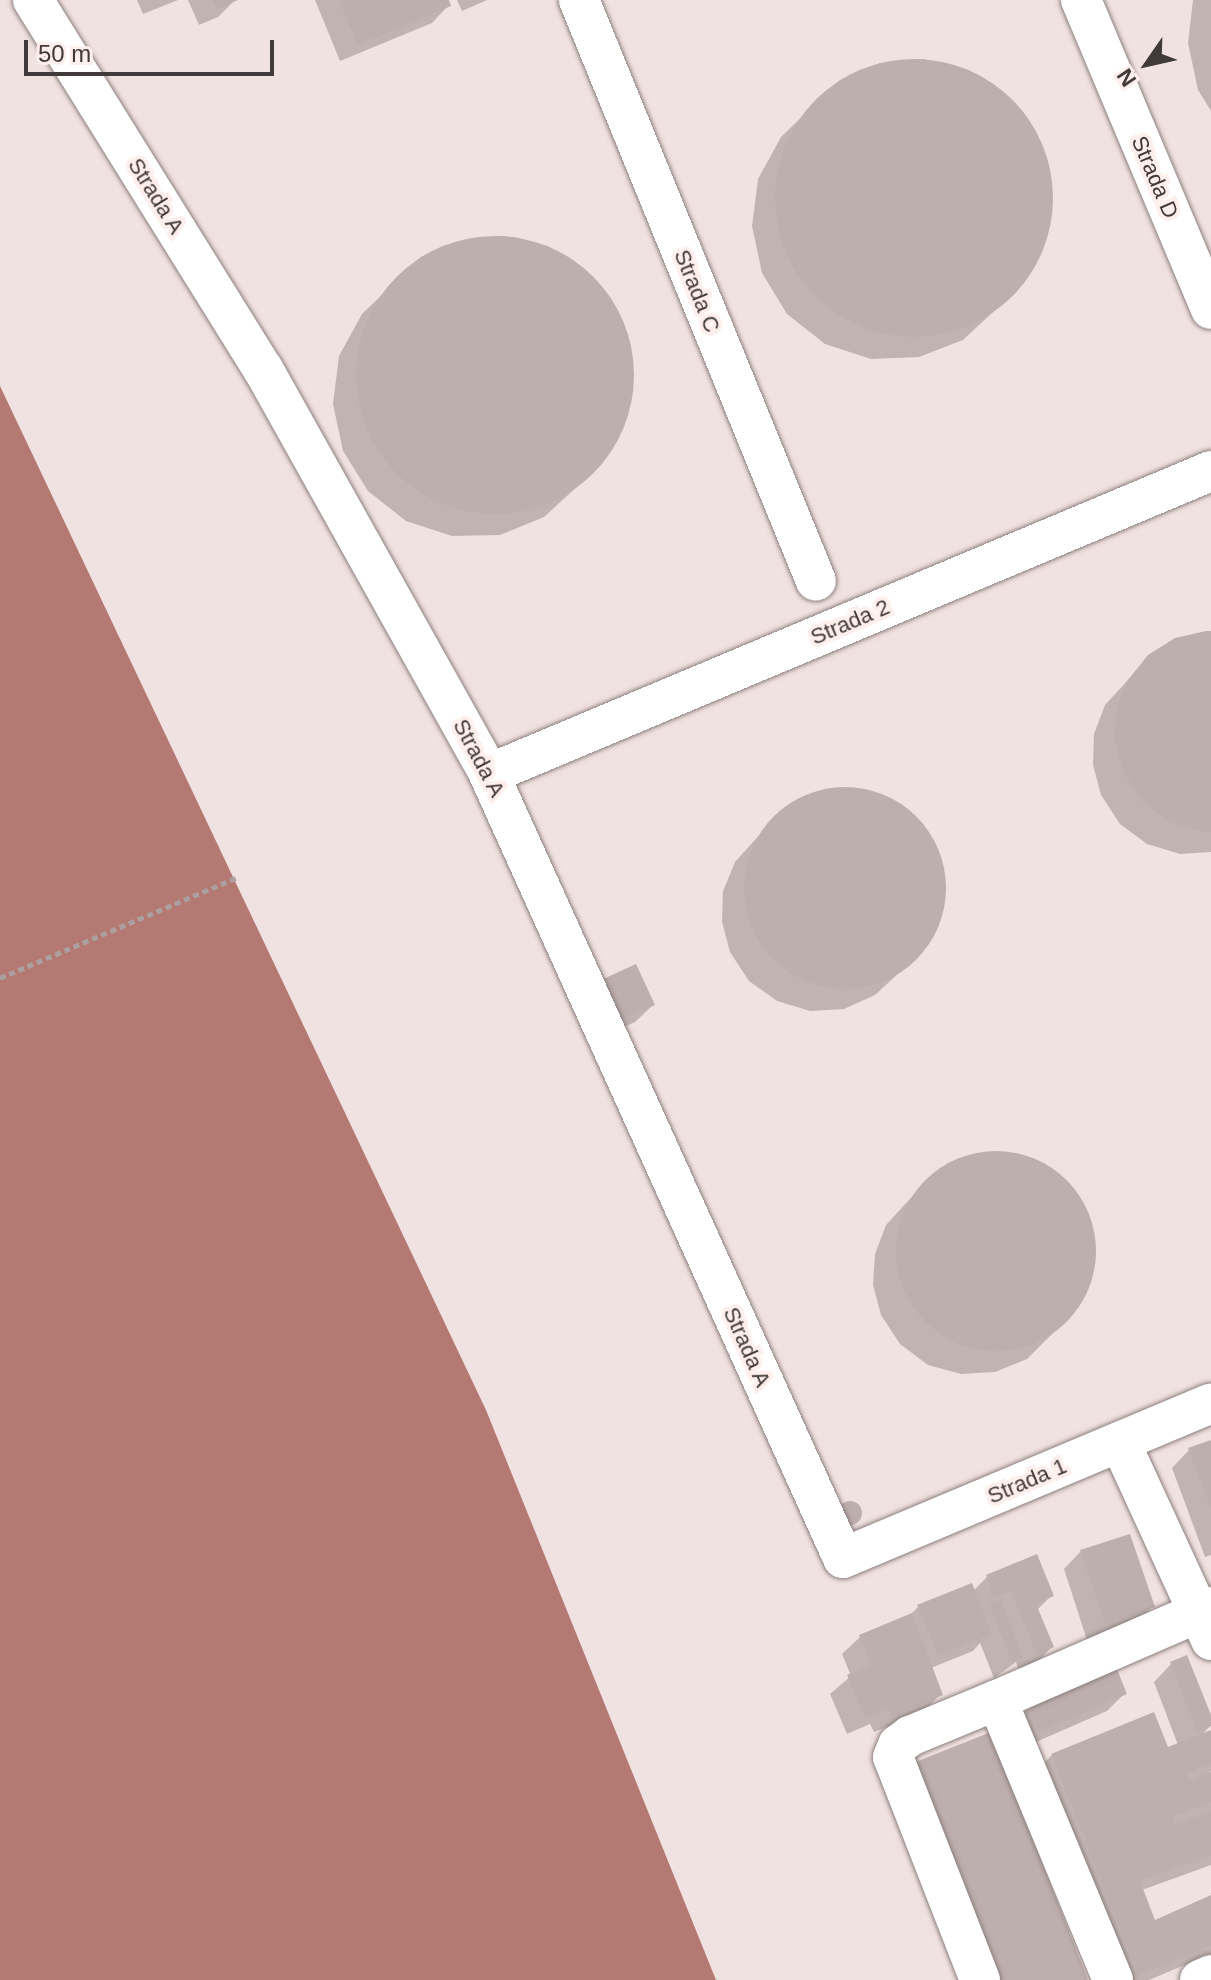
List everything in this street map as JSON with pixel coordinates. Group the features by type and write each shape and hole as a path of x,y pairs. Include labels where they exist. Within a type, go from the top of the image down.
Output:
{"lane":[{"name":"Strada A","path":"33,0 263,369 489,774 843,1558"},
{"name":"Strada C","path":"579,0 816,581"},
{"name":"Strada D","path":"1081,0 1211,309"},
{"name":"Strada 2","path":"489,774 1211,471"},
{"name":"Strada 1","path":"843,1558 1211,1403"},
{"path":"980,1980 893,1757 898,1745 910,1736 1207,1620 1120,1442"},
{"path":"997,1700 1113,1980"},
{"path":"1200,1980 1211,1975"}],"path":[{"path":"0,978 236,878"}],"shaded area":[{"path":"0,386 486,1410 716,1980 0,1980"}],"building":[{"path":"213,0 238,0 217,9"},
{"path":"339,0 449,0 451,6 358,45"},
{"path":"928,59 980,75 1002,90 1022,110 1043,145 1051,171 1051,225 1037,264 1022,286 1002,306 980,321 941,335 900,337 848,321 826,306 806,286 791,264 777,225 775,184 791,132 806,110 826,90 848,75 887,61"},
{"path":"509,236 561,252 583,267 603,287 624,322 632,348 632,402 618,441 603,463 583,483 561,498 522,512 481,514 429,498 407,483 387,463 372,441 358,402 356,361 372,309 387,287 407,267 429,252 468,238"},
{"path":"1211,631 1211,832 1170,822 1142,801 1123,772 1115,741 1116,710 1128,680 1148,655 1175,638"},
{"path":"845,787 883,795 901,804 916,817 929,832 938,850 946,888 938,926 929,944 916,959 901,972 883,981 845,989 807,981 789,972 774,959 761,944 752,926 744,888 752,850 761,832 774,817 789,804 807,795"},
{"path":"636,964 655,1005 618,1022 599,981"},
{"path":"996,1151 1034,1158 1067,1180 1089,1213 1096,1251 1089,1289 1067,1322 1034,1344 996,1351 958,1344 925,1322 903,1289 896,1251 903,1213 925,1180 958,1158"},
{"path":"1211,1440 1211,1509 1188,1448"},
{"path":"850,1501 861,1508 862,1513 855,1524 850,1525 839,1518 838,1513 845,1502"},
{"path":"1130,1534 1155,1607 1105,1624 1080,1550"},
{"path":"1037,1554 1054,1596 1036,1604 1054,1647 1037,1655 1011,1591 988,1599 990,1585 986,1575"},
{"path":"972,1583 992,1634 938,1656 917,1605"},
{"path":"1001,1599 1023,1658 1012,1662 989,1604"},
{"path":"912,1613 943,1695 892,1716 888,1708 865,1718 847,1675 871,1665 859,1635"},
{"path":"1187,1655 1211,1715 1211,1726 1197,1732 1170,1662"},
{"path":"1116,1667 1127,1694 1040,1732 1028,1706"},
{"path":"1154,1712 1168,1747 1211,1730 1211,1764 1186,1773 1190,1780 1211,1772 1211,1802 1172,1817 1175,1825 1211,1811 1211,1856 1140,1881 1155,1920 1211,1895 1211,1945 1139,1975 1051,1754"},
{"path":"991,1732 1088,1980 998,1980 913,1763"}]}
